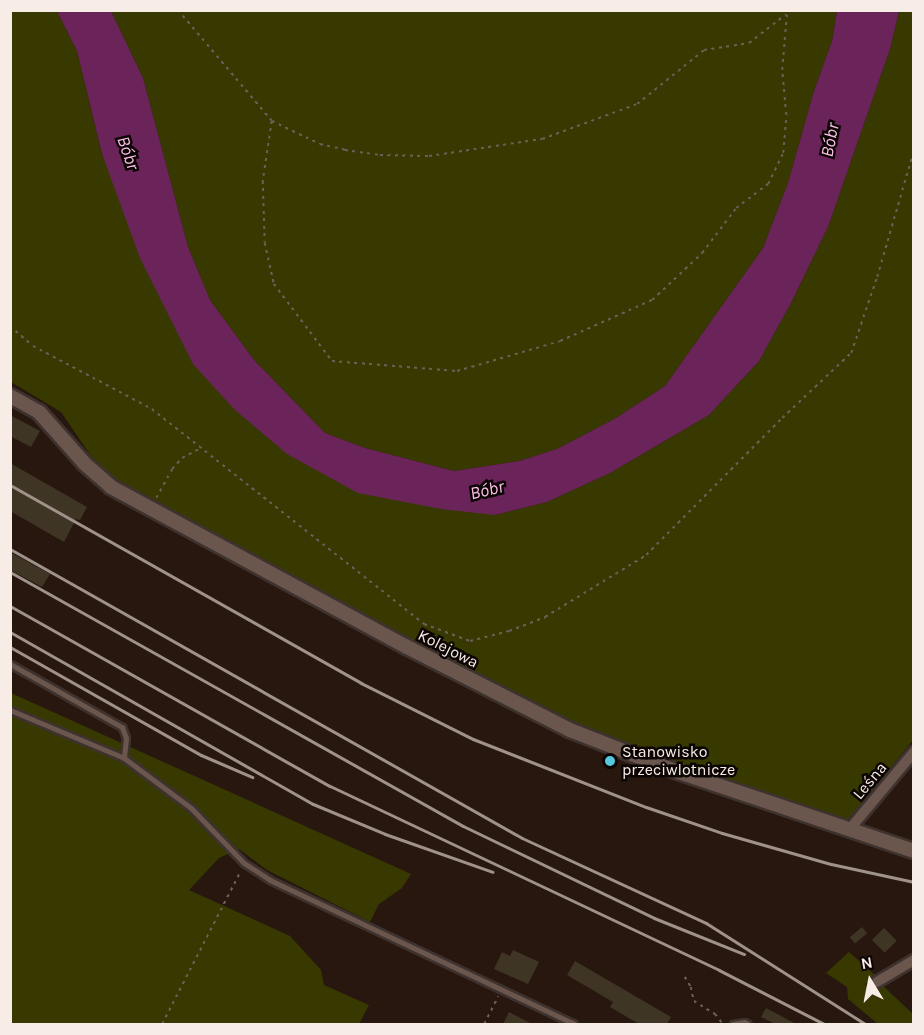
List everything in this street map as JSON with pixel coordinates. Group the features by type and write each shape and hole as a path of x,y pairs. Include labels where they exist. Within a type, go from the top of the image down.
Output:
{"street":[{"name":"Kolejowa","path":"10,396 39,412 85,464 111,487 407,647 570,730 670,769 914,851"},
{"name":"Leśna","path":"849,830 914,752"},
{"path":"877,982 914,960"}],"lane":[{"path":"10,664 122,727 126,738 124,758"},
{"path":"10,710 124,758 191,808 244,863 270,880 574,1024"},
{"path":"733,1024 744,1022 748,1024"}],"path":[{"path":"178,10 272,121 320,144 381,155 429,156 542,139 637,104 704,50 749,43 786,14"},
{"path":"272,121 263,181 265,243 274,284 332,361 457,371 560,341 652,300 702,253 736,208 768,184 783,153 786,115 782,70 787,10"},
{"path":"10,326 33,346 152,409 424,624 470,641 509,631 545,616 646,555 757,442 851,353 877,277 914,150"},
{"path":"152,505 172,469 182,458 200,448"},
{"path":"162,1024 244,863"},
{"path":"685,977 691,987 694,1001 715,1014 723,1024"},
{"path":"484,1024 501,990"}],"shaded area":[{"path":"11,11 57,11 77,51 102,155 234,409 495,515 547,502 610,473 709,415 759,361 791,303 828,227 890,49 899,11 913,11 913,740 847,821 679,767 571,724 416,649 130,491 91,456 61,412 11,382"},
{"path":"111,11 837,11 832,41 813,94 788,183 763,248 665,386 616,418 557,449 519,461 454,471 365,448 325,433 254,360 210,300 188,247 143,78"},
{"path":"11,693 411,874 402,888 379,904 370,922 267,870 239,849 219,858 189,890 290,936 321,970 324,985 369,1005 359,1024 11,1024"},
{"path":"849,952 877,977 865,984 870,989 880,983 913,1014 913,1024 878,1024 848,999 847,987 826,973"}],"water":[{"name":"Bóbr","path":"57,11 111,11 143,78 188,247 210,300 254,360 325,433 365,448 454,471 519,461 557,449 616,418 665,386 763,248 788,183 813,94 832,41 837,11 899,11 890,49 828,227 791,303 759,361 709,415 610,473 547,502 495,515 441,509 358,493 287,454 234,409 193,364 140,258 102,154 77,51"}],"building":[{"path":"10,415 40,431 31,447 10,436"},
{"path":"10,463 87,507 80,520 76,519 64,542 10,511"},
{"path":"10,552 50,574 42,587 10,570"},
{"path":"862,927 867,933 855,943 850,937"},
{"path":"884,928 897,941 885,953 872,940"},
{"path":"513,950 539,962 528,984 494,969 502,952 510,956"},
{"path":"575,961 671,1017 667,1024 639,1024 610,1007 613,1002 567,975"},
{"path":"766,1008 796,1024 775,1024 761,1017"},
{"path":"509,1012 532,1024 503,1024"}],"railway":[{"path":"10,485 361,683 473,739 646,807 722,833 831,864 914,882"},
{"path":"10,549 522,838 706,923 865,1024"},
{"path":"10,572 463,826 654,918 744,954"},
{"path":"10,606 330,786 719,970 824,1024"},
{"path":"10,632 313,804 385,834 493,872"},
{"path":"10,647 201,755 252,777"}],"place":[{"name":"Stanowisko przeciwlotnicze","path":"610,761"}]}
